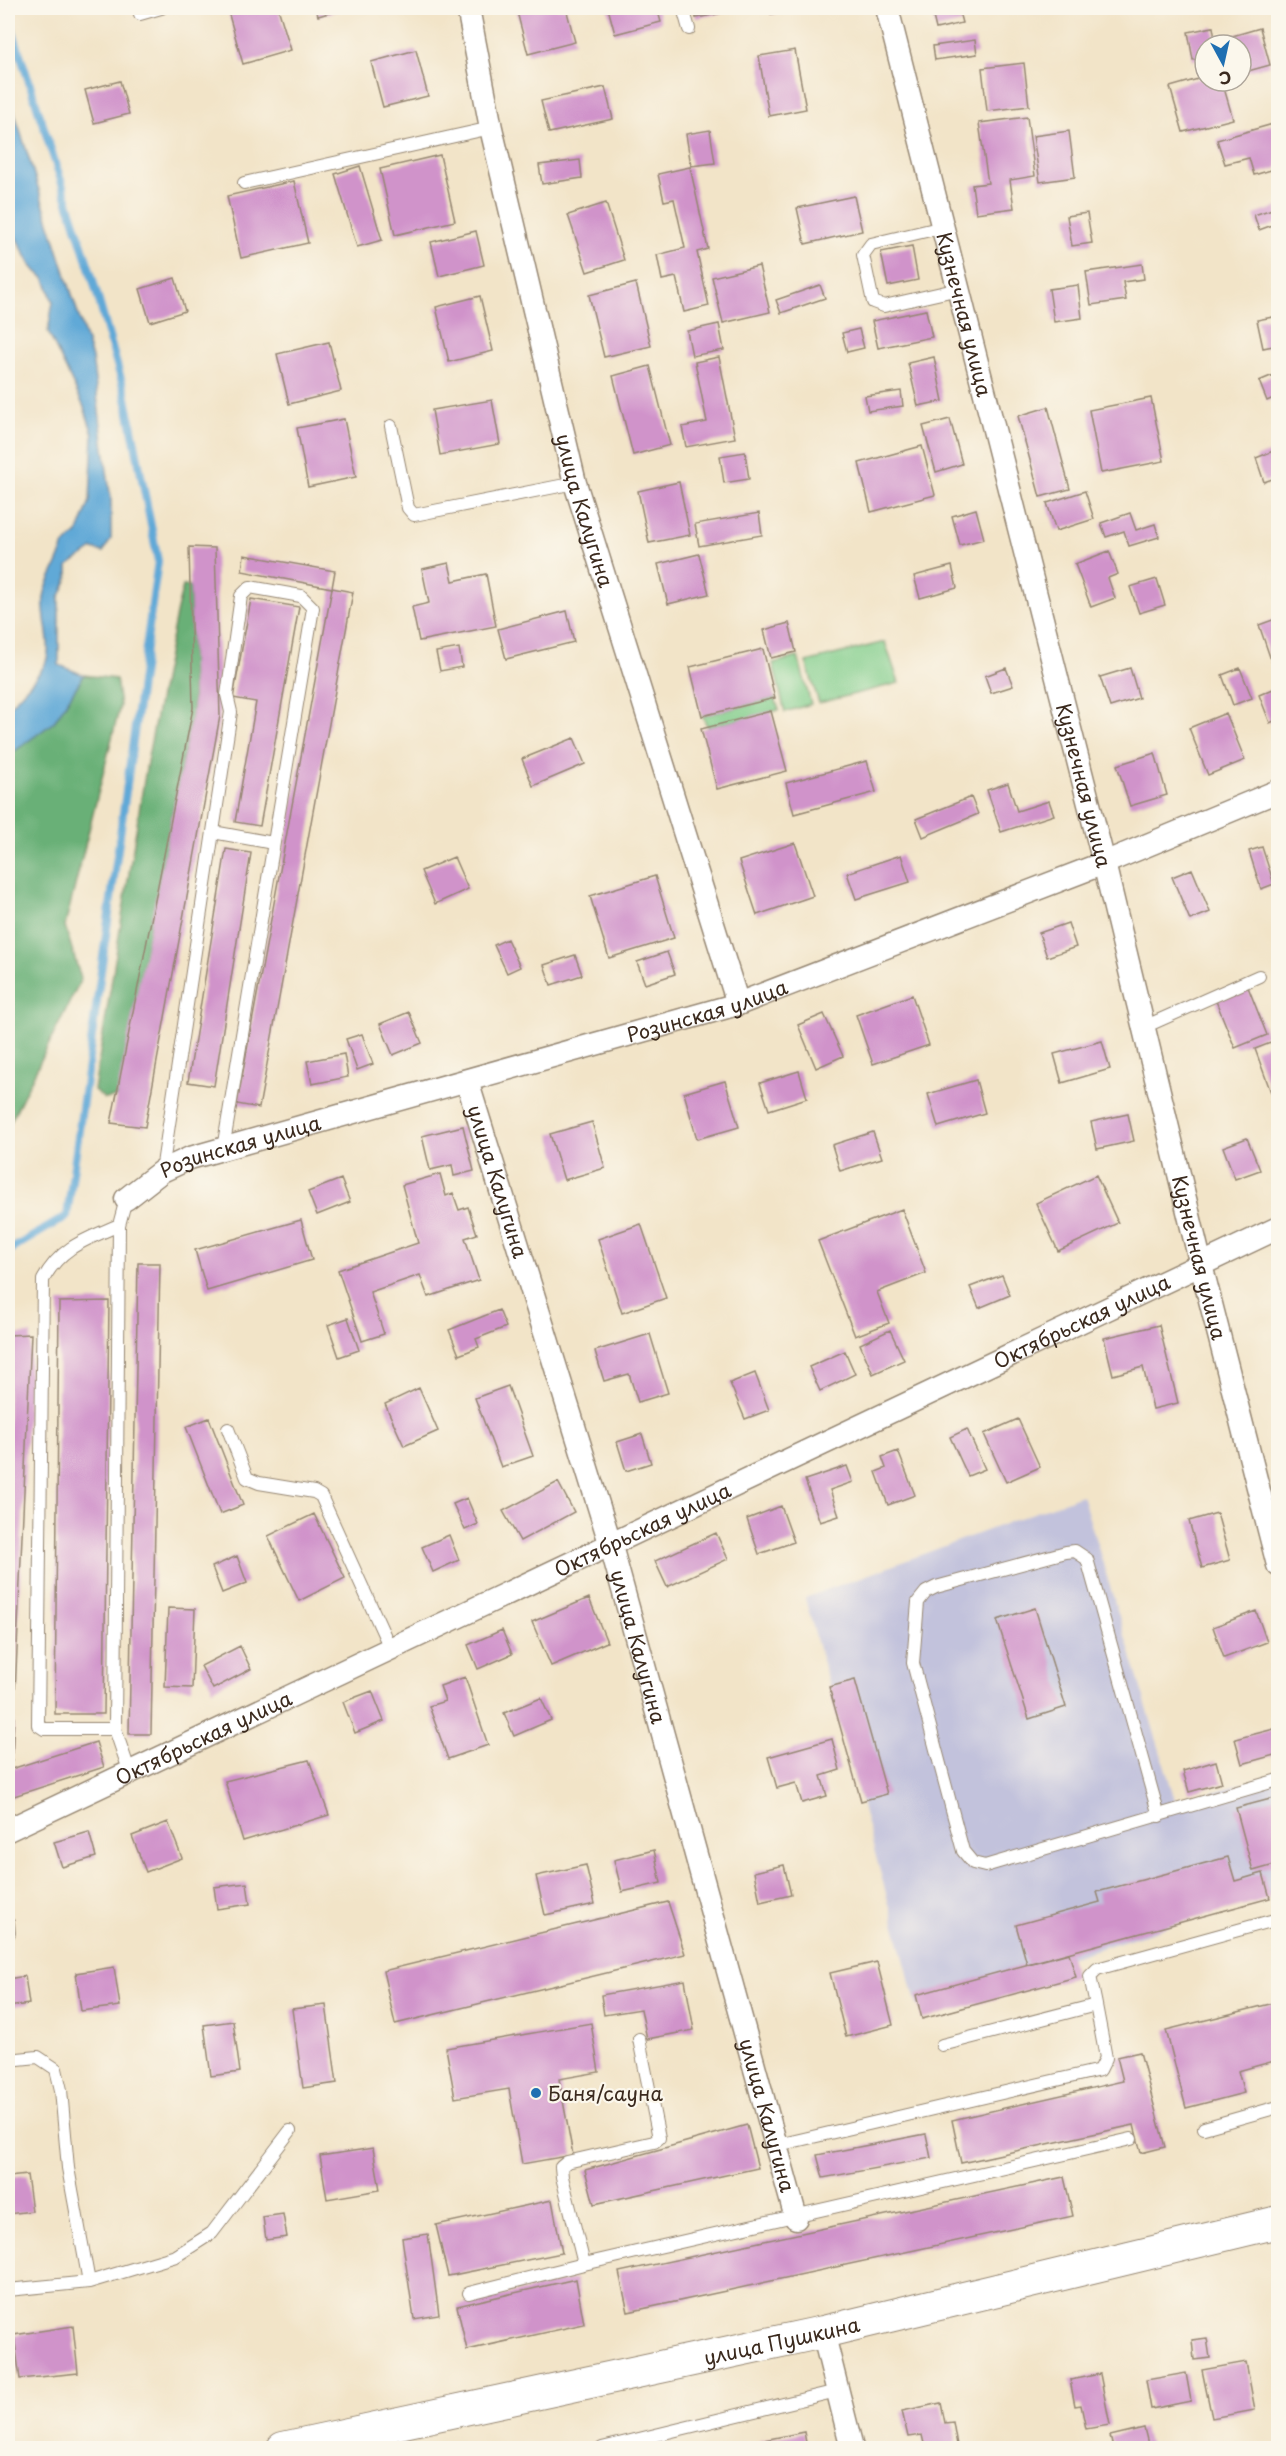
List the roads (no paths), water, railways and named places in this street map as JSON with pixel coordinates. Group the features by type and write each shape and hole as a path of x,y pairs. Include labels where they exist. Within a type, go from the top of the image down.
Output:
{"main road":[{"name":"улица Пушкина","path":"283,2448 823,2332 1278,2222"}],"street":[{"name":"улица Калугина","path":"468,8 491,128 575,483 738,1004"},
{"name":"Кузнечная улица","path":"887,8 1104,863 1278,1565"},
{"name":"Розинская улица","path":"126,1200 162,1171 190,1158 738,1004 1104,863 1278,791"},
{"name":"улица Калугина","path":"467,1081 611,1546 778,2145 796,2218"},
{"name":"Октябрьская улица","path":"8,1830 1278,1228"},
{"path":"823,2332 852,2448"}],"lane":[{"path":"140,14 161,8"},
{"path":"683,8 689,29"},
{"path":"244,183 491,128"},
{"path":"943,227 871,244 863,255 873,302 884,306 959,290"},
{"path":"391,426 408,508 414,515 575,483"},
{"path":"162,1171 231,712 227,696 241,596 250,587 301,596 313,608 223,1149"},
{"path":"213,832 273,843"},
{"path":"1144,1027 1259,976"},
{"path":"126,1200 119,1225 115,1729 130,1773"},
{"path":"115,1729 44,1729 38,1725 43,1280 51,1264 77,1244 119,1225"},
{"path":"228,1429 247,1478 259,1483 314,1492 321,1496 391,1650"},
{"path":"1159,1816 1087,1559 1075,1551 1066,1552 936,1587 926,1592 918,1602 913,1663 963,1851 973,1863 985,1866 1159,1816 1278,1780"},
{"path":"778,2145 1100,2070 1106,2058 1090,1976 1097,1969 1278,1919"},
{"path":"942,2045 1096,2005"},
{"path":"584,2264 561,2167 567,2162 654,2142 659,2138 639,2039"},
{"path":"8,2060 38,2057 56,2069 61,2090 69,2168 89,2282"},
{"path":"1204,2128 1278,2107"},
{"path":"8,2290 89,2282 176,2256 212,2233 290,2131"},
{"path":"469,2293 584,2264 796,2218 1131,2139"},
{"path":"602,2448 837,2391"}],"water":[{"path":"8,92 92,358 111,501 111,539 103,552 93,549 68,566 68,578 59,598 59,665 84,675 54,722 8,756 8,708 36,677 47,658 48,641 44,597 48,583 63,546 78,532 90,501 93,434 84,407 48,332 53,302 45,279 32,267 8,222"}],"waterway":[{"path":"8,1251 67,1216 158,561 125,393 91,273 9,20 12,8"}],"place":[{"name":"Баня/сауна","path":"536,2093"}]}
